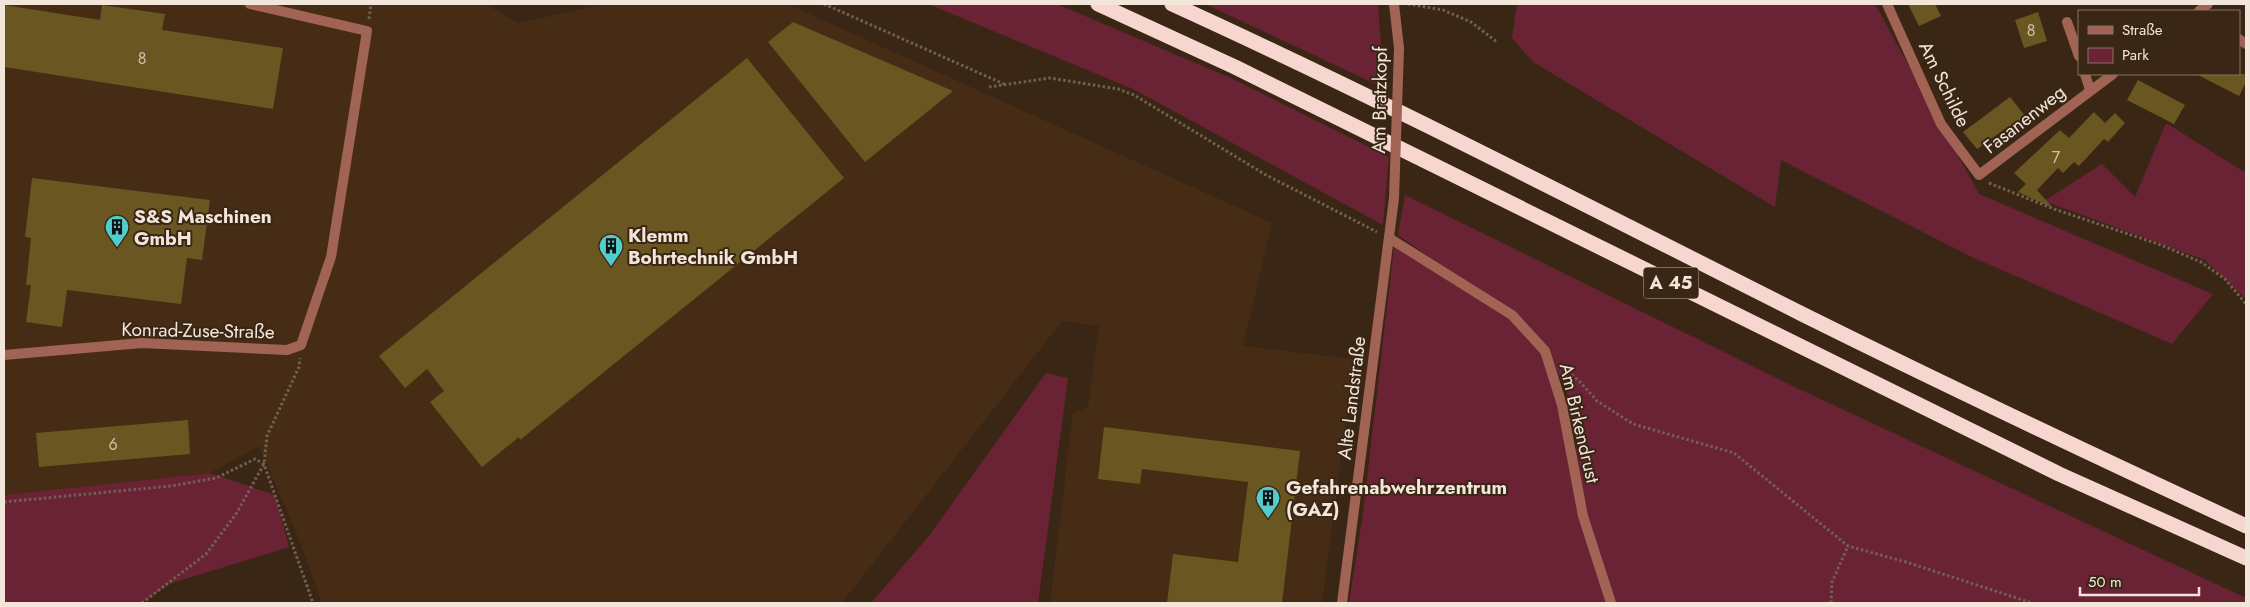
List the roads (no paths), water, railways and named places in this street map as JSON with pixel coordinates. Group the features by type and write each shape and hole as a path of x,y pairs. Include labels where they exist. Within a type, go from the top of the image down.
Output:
{"highway":[{"name":"A 45","path":"1098,4 1235,67 2059,474 2246,558"},
{"name":"A 45","path":"1172,4 1494,159 1805,315 2069,444 2246,526"}],"street":[{"name":"Konrad-Zuse-Straße","path":"4,355 142,343 287,350 301,345 331,257 367,32 250,4"},
{"name":"Am Bratzkopf","path":"1394,4 1399,48 1394,198"},
{"name":"Am Schilde","path":"1886,4 1942,124 1979,175"},
{"path":"2067,22 2078,53"},
{"name":"Fasanenweg","path":"2084,75 2090,90"},
{"name":"Fasanenweg","path":"1979,175 2112,75"},
{"name":"Alte Landstraße","path":"1342,603 1394,198"},
{"name":"Am Birkendrust","path":"1389,238 1512,315 1545,351 1562,405 1583,516 1611,603"}],"place":[{"name":"S&S Maschinen GmbH","path":"117,248"},
{"name":"Klemm Bohrtechnik GmbH","path":"611,267"},
{"name":"Gefahrenabwehrzentrum (GAZ)","path":"1268,519"}]}
